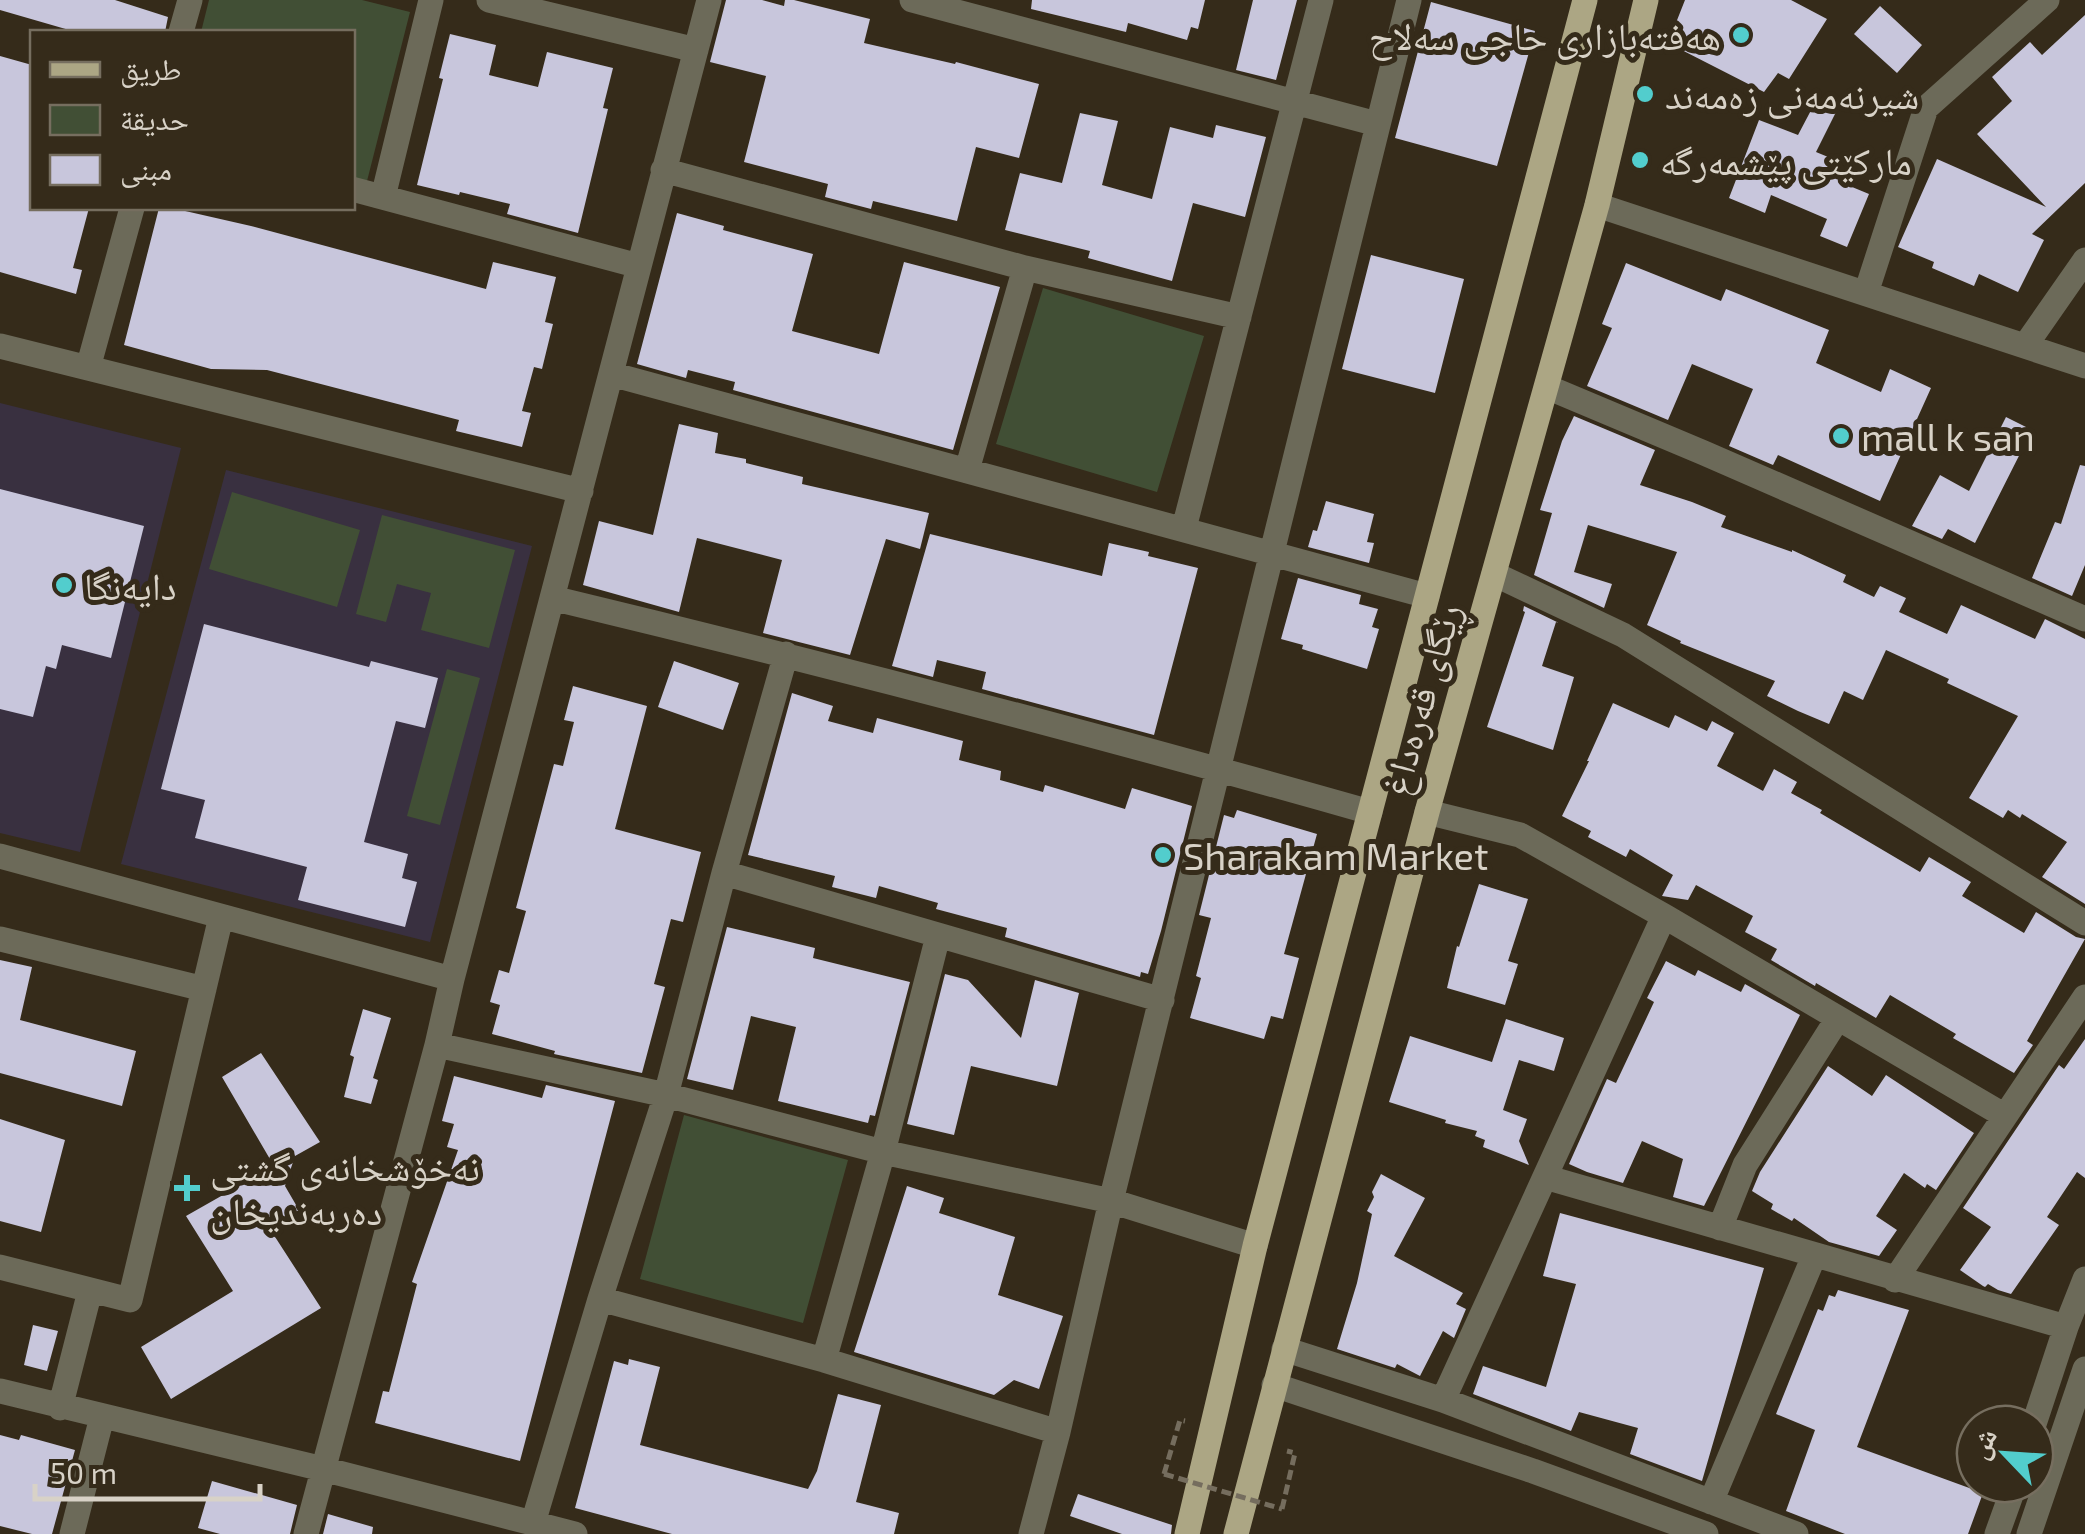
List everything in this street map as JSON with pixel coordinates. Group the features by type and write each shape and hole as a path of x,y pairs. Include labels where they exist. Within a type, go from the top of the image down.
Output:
{"main road":[{"name":"ڕێگای قەرەداغ","path":"1186,1534 1255,1246 1586,0"},
{"name":"ڕێگای قەرەداغ","path":"1236,1534 1427,812 1598,205 1646,0"}],"street":[{"path":"181,30 190,0"},
{"path":"383,198 431,0"},
{"path":"488,0 696,50"},
{"path":"306,1534 710,0"},
{"path":"912,0 1376,124"},
{"path":"1184,528 1321,0"},
{"path":"1031,1534 1408,0"},
{"path":"1866,294 1926,108 2047,0"},
{"path":"664,170 1025,268 1239,318"},
{"path":"355,190 640,266"},
{"path":"1598,205 2085,366"},
{"path":"88,368 131,210"},
{"path":"2025,346 2085,260"},
{"path":"967,470 1025,268"},
{"path":"0,346 580,492"},
{"path":"611,374 1427,596"},
{"path":"1547,388 2085,619"},
{"path":"1494,574 1622,635 2085,923"},
{"path":"552,598 786,654 1370,812"},
{"path":"534,1524 600,1299 666,1095 786,654"},
{"path":"1427,812 1520,835 2005,1116"},
{"path":"0,856 452,979"},
{"path":"724,872 1162,1000"},
{"path":"0,1267 130,1300 221,916"},
{"path":"1443,1400 1664,916"},
{"path":"824,1360 938,936"},
{"path":"0,938 204,989"},
{"path":"1895,1280 2085,997"},
{"path":"1720,1228 1745,1165 1838,1018"},
{"path":"436,1045 666,1095 882,1152 1111,1201 1255,1246"},
{"path":"1545,1177 2066,1327"},
{"path":"1711,1502 1814,1256"},
{"path":"2041,1404 2085,1279"},
{"path":"60,1408 90,1290"},
{"path":"600,1299 824,1360 1058,1432"},
{"path":"1284,1349 1443,1400 1796,1534"},
{"path":"2029,1534 2085,1369"},
{"path":"1274,1386 1533,1471 1706,1534"},
{"path":"0,1391 575,1534"},
{"path":"72,1534 102,1417"},
{"path":"1997,1534 2008,1504"}],"path":[{"path":"1180,1420 1164,1474 1282,1509 1296,1454"}],"shaded area":[{"path":"0,403 181,448 80,852 0,833"},
{"path":"226,470 532,546 430,942 121,864"}],"green space":[{"path":"209,0 362,0 410,12 366,185 355,182 355,30 202,30"},
{"path":"1043,288 1204,336 1157,492 996,444"},
{"path":"232,492 360,530 337,607 209,569"},
{"path":"382,515 515,550 489,648 421,630 431,593 397,584 386,622 356,614"},
{"path":"447,669 480,678 440,825 407,816"},
{"path":"684,1115 848,1160 803,1323 640,1279"}],"building":[{"path":"0,0 115,0 168,17 165,30 69,30 0,10"},
{"path":"726,0 762,0 784,6 785,0 794,0 870,19 864,43 1039,84 1019,158 976,147 957,221 873,201 871,209 825,197 828,184 744,162 766,76 710,62"},
{"path":"1032,0 1205,0 1198,29 1191,27 1187,40 1128,23 1126,32 1031,9"},
{"path":"1253,0 1297,0 1276,80 1236,70"},
{"path":"1685,0 1791,0 1827,19 1789,79 1778,73 1764,92 1668,43"},
{"path":"1431,2 1535,31 1497,166 1395,138"},
{"path":"1880,6 1922,45 1897,73 1854,34"},
{"path":"2085,15 2085,183 2032,234 2044,240 2018,292 1979,274 1974,286 1932,268 1934,262 1898,247 1937,159 2046,207 1977,134 2012,101 1992,77 2030,42 2042,55"},
{"path":"450,34 496,45 489,75 538,87 547,52 613,68 603,108 608,109 578,233 507,214 510,204 417,185"},
{"path":"0,56 30,64 30,210 88,210 73,268 82,270 76,294 0,272"},
{"path":"1818,97 1838,108 1816,152 1833,159 1828,172 1842,178 1840,182 1869,194 1847,247 1820,236 1827,219 1771,195 1765,213 1729,198 1759,120 1798,135"},
{"path":"1080,113 1118,121 1102,185 1152,199 1170,127 1213,138 1216,125 1266,137 1245,217 1193,203 1172,281 1088,258 1090,251 1005,230 1020,173 1062,183"},
{"path":"158,210 181,210 251,226 486,289 493,262 556,277 545,322 553,324 542,369 534,367 522,411 531,413 522,447 456,431 459,420 267,370 211,369 124,345"},
{"path":"677,213 813,254 792,331 879,354 904,262 1000,287 953,450 733,390 735,382 688,370 686,378 637,364"},
{"path":"1371,255 1464,279 1435,393 1342,369"},
{"path":"1626,263 1721,301 1726,289 1829,330 1816,363 1881,392 1890,369 1931,388 1880,501 1778,455 1773,465 1729,446 1753,389 1692,364 1668,420 1587,386 1612,328 1602,324"},
{"path":"1574,416 1655,450 1640,485 1726,516 1721,527 1792,550 1846,575 1843,582 1874,597 1880,586 1906,598 1899,612 1947,634 1961,605 2035,639 2045,619 2085,639 2085,904 2042,877 2067,842 2022,814 2020,818 2008,810 2003,818 1969,798 2018,716 1886,650 1863,700 1844,691 1829,724 1798,711 1767,696 1775,681 1680,643 1647,625 1677,552 1588,525 1574,572 1612,584 1604,608 1534,575 1552,513 1540,510"},
{"path":"2006,417 2032,430 1975,543 1948,529 1942,539 1912,526 1940,475 1969,491"},
{"path":"679,424 718,433 715,453 803,477 802,484 929,513 920,549 886,539 850,655 763,633 782,560 697,538 679,612 583,585 599,521 653,535"},
{"path":"2080,465 2085,466 2085,565 2072,596 2032,578 2055,522 2061,524"},
{"name":"دایەنگا","path":"0,489 144,526 111,658 62,645 56,669 46,666 33,717 0,709"},
{"path":"1326,501 1374,514 1367,542 1374,543 1369,563 1308,547"},
{"path":"930,534 1102,576 1109,543 1198,568 1154,735 982,689 986,672 937,660 933,677 892,666"},
{"path":"1298,578 1361,595 1359,604 1378,609 1372,627 1379,629 1367,669 1281,639"},
{"path":"1524,606 1559,623 1556,622 1542,666 1574,677 1553,750 1487,727"},
{"path":"204,624 369,667 371,661 438,678 425,728 396,721 364,842 408,854 402,878 417,882 405,927 298,900 307,867 195,838 205,800 161,789"},
{"path":"674,661 739,683 723,730 658,707"},
{"path":"573,686 647,706 615,829 701,852 683,922 671,919 654,984 665,987 642,1073 554,1054 555,1051 492,1034 500,1005 490,1002 499,970 509,973 526,911 516,908 554,764 563,766 574,722 564,720"},
{"path":"792,693 833,706 828,721 873,733 877,718 963,741 959,760 1001,771 1000,780 1043,792 1045,785 1125,809 1132,788 1192,806 1148,974 1141,972 1140,977 1005,937 1007,928 936,909 938,903 879,886 876,898 832,887 835,876 748,855"},
{"path":"1613,703 1669,728 1675,715 1707,731 1712,721 1734,733 1717,766 1763,791 1774,769 1797,782 1791,793 1920,872 1929,857 1971,882 1962,896 2024,933 2036,912 2085,939 2027,1041 2033,1045 2014,1073 1890,995 1876,1018 1816,983 1815,986 1771,960 1777,949 1745,932 1753,916 1696,885 1688,900 1662,896 1673,875 1630,849 1626,857 1588,837 1591,831 1562,816"},
{"path":"1237,810 1317,834 1284,954 1299,958 1283,1019 1271,1016 1264,1039 1190,1018 1211,918 1199,915 1224,815 1234,818"},
{"path":"1479,884 1528,899 1508,961 1518,964 1505,1005 1447,988"},
{"path":"727,927 815,948 813,958 910,982 875,1116 870,1115 868,1123 778,1101 796,1027 751,1016 733,1090 687,1079"},
{"path":"0,960 32,967 20,1020 136,1051 122,1106 0,1073"},
{"path":"1666,961 1695,976 1698,970 1741,992 1745,984 1800,1015 1704,1206 1673,1197 1683,1159 1642,1141 1623,1183 1569,1164 1607,1079 1616,1083 1654,1002 1647,998"},
{"path":"945,974 968,980 1021,1038 1035,980 1079,993 1057,1086 971,1066 954,1135 907,1124"},
{"path":"363,1009 391,1018 373,1078 378,1080 371,1104 344,1097"},
{"path":"1506,1019 1564,1038 1554,1071 1519,1060 1503,1110 1527,1119 1519,1141 1529,1165 1483,1147 1485,1140 1475,1136 1477,1131 1389,1102 1410,1036 1492,1062"},
{"path":"2085,1039 2085,1178 2077,1172 2047,1217 2059,1225 2011,1294 1988,1284 1985,1287 1960,1270 1991,1227 1963,1208 2059,1065 2064,1069"},
{"path":"261,1053 320,1142 295,1156 285,1186 299,1210 268,1226 321,1308 171,1399 141,1347 233,1291 186,1216 274,1166 222,1077"},
{"path":"1828,1066 1872,1096 1886,1075 1974,1133 1936,1190 1927,1184 1925,1188 1904,1173 1876,1216 1897,1230 1879,1256 1829,1242 1794,1218 1792,1221 1771,1209 1773,1204 1752,1191 1760,1172"},
{"path":"454,1076 542,1098 546,1085 615,1101 520,1461 375,1423 383,1391 389,1392 417,1284 412,1282 458,1150 447,1147 454,1124 442,1121"},
{"path":"0,1119 65,1140 41,1232 0,1221"},
{"path":"1381,1174 1425,1198 1394,1256 1463,1293 1456,1304 1466,1309 1454,1338 1443,1331 1420,1376 1397,1364 1395,1368 1337,1349 1372,1214 1367,1211"},
{"path":"907,1186 944,1198 939,1213 1015,1237 998,1295 1063,1316 1039,1389 1014,1380 994,1395 854,1352"},
{"path":"1560,1213 1764,1268 1702,1481 1630,1454 1638,1428 1579,1412 1571,1431 1473,1394 1483,1366 1546,1387 1576,1284 1543,1276"},
{"path":"1838,1290 1909,1310 1857,1447 1955,1483 1955,1504 1979,1504 1968,1534 1845,1534 1786,1511 1815,1430 1776,1414 1818,1309 1823,1311 1829,1295 1835,1297"},
{"path":"33,1325 58,1331 47,1371 24,1365"},
{"path":"629,1359 660,1367 640,1445 808,1489 817,1471 838,1394 881,1405 856,1502 899,1513 894,1534 672,1534 575,1508 614,1361 628,1365"},
{"path":"0,1435 19,1440 21,1435 75,1450 52,1534 32,1534 0,1526"},
{"path":"212,1481 297,1505 290,1534 220,1534 198,1528"},
{"path":"1078,1494 1172,1525 1171,1534 1122,1534 1070,1516"},
{"path":"328,1514 373,1527 372,1534 323,1534"}],"place":[{"name":"هەفتەبازاری حاجی سەلاح","path":"1741,35"},
{"name":"شیرنەمەنی زەمەند","path":"1645,94"},
{"name":"مارکێتی پێشمەرگە","path":"1640,160"},
{"name":"mall k san","path":"1841,436"},
{"name":"دایەنگا","path":"64,585"},
{"name":"Sharakam Market","path":"1163,855"},
{"name":"نەخۆشخانەی گشتی دەربەندیخان","path":"187,1188"}]}
